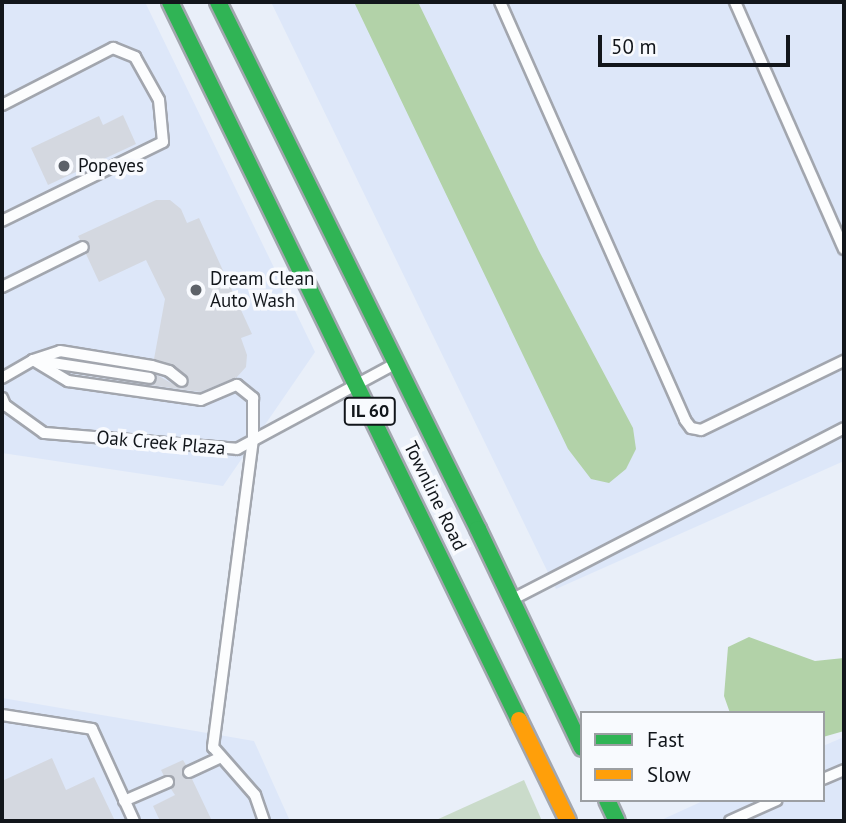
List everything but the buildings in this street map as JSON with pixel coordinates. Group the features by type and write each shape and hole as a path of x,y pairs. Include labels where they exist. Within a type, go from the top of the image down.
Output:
{"main road":[{"name":"Townline Road","path":"170,2 357,384 562,817"},
{"name":"Townline Road","path":"218,2 397,363 580,744"},
{"path":"608,802 617,821"}],"lane":[{"path":"499,2 685,420 691,428 701,430 844,361"},
{"path":"735,2 844,248"},
{"path":"2,105 113,48 135,57 159,100 163,142 2,221"},
{"path":"2,287 83,247"},
{"path":"2,378 33,360 60,351 152,366 170,372 182,381"},
{"path":"33,360 150,378"},
{"path":"33,360 68,381 190,400 201,400 237,385 253,398 253,439 213,747 255,795 264,821"},
{"name":"Oak Creek Plaza","path":"2,398 5,405 44,433 237,449 397,363"},
{"path":"512,600 844,428"},
{"path":"2,715 92,729 134,821"},
{"path":"189,772 221,757"},
{"path":"825,778 844,770"},
{"path":"124,801 168,782"},
{"path":"730,821 773,802"}],"shaded area":[{"path":"2,2 145,2 315,352 223,486 2,453"},
{"path":"271,2 844,2 844,461 556,589"},
{"path":"354,2 418,2 539,251 633,428 636,449 626,469 609,483 591,479 568,449"},
{"path":"749,637 815,661 844,658 844,731 825,736 825,711 729,711 724,696 728,647"},
{"path":"2,698 254,741 290,821 2,821"},
{"path":"844,737 844,821 659,821 701,802 825,802 825,745"},
{"path":"524,780 542,821 434,821"}],"traffic: fast":[{"path":"170,2 519,720"},
{"path":"218,2 478,529 580,744"},
{"path":"608,802 617,821"}],"traffic: slow":[{"path":"519,720 568,821"}],"place":[{"name":"Popeyes","path":"64,166"},
{"name":"Dream Clean Auto Wash","path":"196,290"}]}
